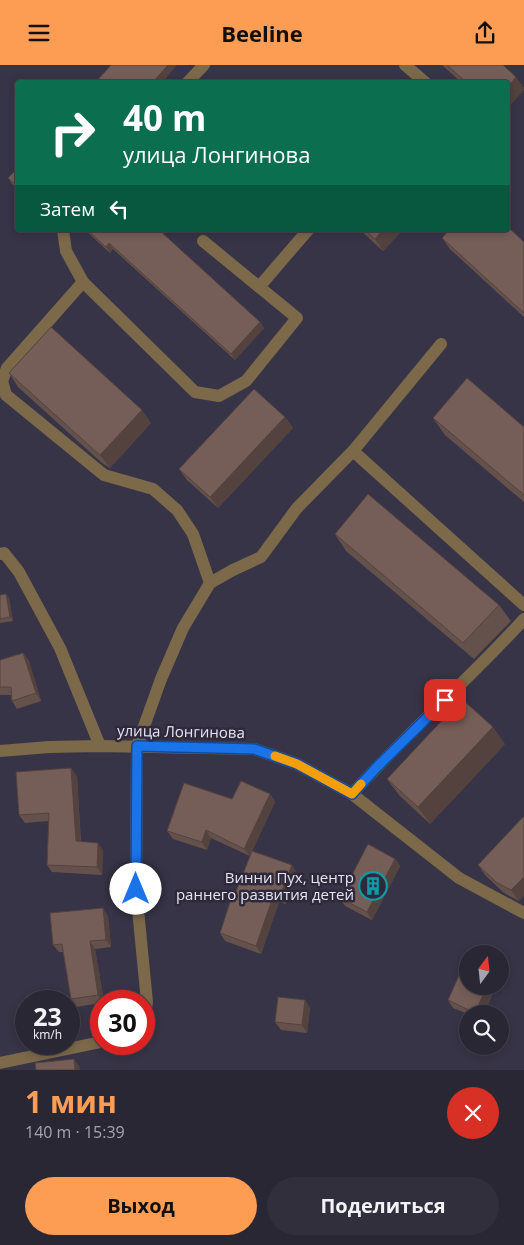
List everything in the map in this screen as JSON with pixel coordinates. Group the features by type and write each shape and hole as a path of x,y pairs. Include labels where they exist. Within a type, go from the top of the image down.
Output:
{"street":[{"path":"190,80 204,65"},
{"path":"405,65 422,80"},
{"path":"63,232 66,251 83,282 195,392 219,397 246,381 297,318 203,241"},
{"path":"259,287 306,232"},
{"path":"83,282 7,368 2,381 6,395 104,475 153,489 177,510 193,534 210,583"},
{"path":"146,990 136,889 137,746 161,679 183,628 210,583 261,557 297,508 353,451 441,344"},
{"path":"353,451 524,605"},
{"path":"0,554 4,553 19,572 60,648 100,746"},
{"path":"352,794 499,647 524,619"},
{"name":"улица Лонгинова","path":"0,751 49,747 100,746 254,749 297,764 352,794 459,878 524,913"},
{"path":"0,1063 90,1044"}],"building":[{"path":"111,65 168,65 155,80 98,80"},
{"path":"447,65 503,65 516,77 510,84 510,80 464,80"},
{"path":"15,171 15,184 8,178"},
{"path":"510,229 524,242 524,313 442,238 447,232 510,232"},
{"path":"89,232 161,232 260,322 231,354 109,243 106,247"},
{"path":"367,232 381,232 375,239"},
{"path":"51,327 142,410 100,455 9,373"},
{"path":"467,378 524,427 524,495 433,418"},
{"path":"254,389 285,417 210,497 179,469"},
{"path":"368,494 499,605 463,643 335,534"},
{"path":"6,594 10,617 0,619 0,595"},
{"path":"23,653 36,693 12,701 11,687 0,687 0,660"},
{"path":"462,699 493,727 418,807 387,779"},
{"path":"71,768 76,841 98,843 97,867 47,865 49,813 19,815 16,772"},
{"path":"241,781 270,794 244,849 206,830 202,842 167,831 184,783 232,799"},
{"path":"524,816 524,877 511,890 496,882 478,865"},
{"name":"Винни Пух, центр раннего развития детей","path":"368,844 395,859 367,912 340,898"},
{"path":"252,851 292,865 280,896 274,894 256,946 220,933 232,896 234,897"},
{"path":"103,908 106,940 90,941 97,990 90,990 90,996 80,998 80,990 70,990 62,944 53,945 50,913"},
{"path":"459,975 459,995 483,995 479,1005 459,1005 448,1000"},
{"path":"278,997 305,1000 302,1025 275,1022"},
{"path":"74,1059 75,1070 36,1070 35,1063"}],"slow traffic":[{"path":"275,756 297,764 352,794 361,784"}],"place":[{"name":"Винни Пух, центр раннего развития детей","path":"373,886"}],"route":[{"path":"136,889 137,746 254,749 297,764 352,794 445,700"}]}
